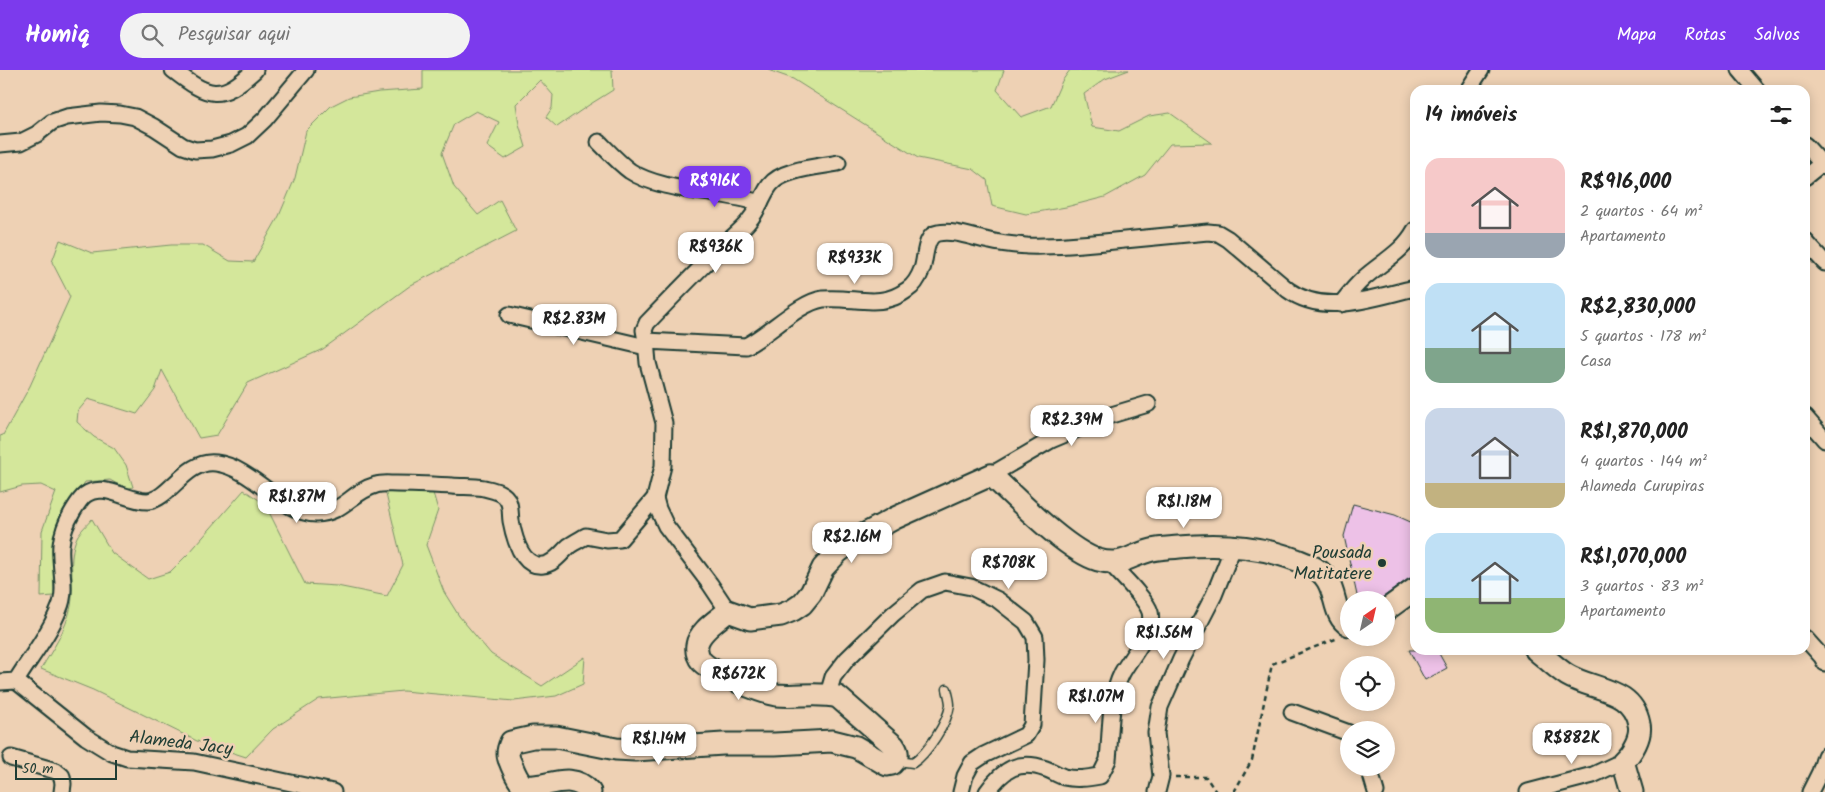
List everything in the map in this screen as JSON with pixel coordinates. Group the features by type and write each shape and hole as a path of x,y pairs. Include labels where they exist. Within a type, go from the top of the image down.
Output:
{"street":[{"path":"173,70 194,86 212,93 222,93 229,90 238,85 255,70"},
{"path":"0,144 21,142 37,134 52,122 67,117 120,114 135,117 183,146 195,150 212,149 232,144 247,136 266,119 306,70"},
{"path":"1471,85 1480,70"},
{"path":"1740,70 1753,85"},
{"path":"598,142 630,171 659,184 746,198 760,203"},
{"path":"1810,150 1824,164 1810,174"},
{"path":"0,682 16,681 52,624 60,607 62,586 61,545 69,518 85,496 92,492 111,492 137,500 150,501 194,468 206,464 216,463 234,468 252,478 284,502 312,514 335,510 357,494 378,484 473,486 504,495 508,501 518,546 524,558 535,564 543,565 552,562 569,547 586,536 607,540 620,538 655,498 663,466 664,423 648,363 644,330 647,323 720,249 744,228 753,217 769,186 776,179 804,169 838,164"},
{"path":"509,315 646,344 746,346 758,340 808,304 823,300 882,301 895,298 910,289 917,281 929,240 933,234 939,233 956,233 998,243 1037,246 1208,232 1218,233 1295,296 1318,303 1341,304 1410,289"},
{"path":"1341,304 1365,277 1397,253 1410,239"},
{"path":"1810,246 1825,263"},
{"path":"655,498 666,526 728,611 750,619 781,615 802,604 823,568 838,552 854,540 895,518 991,475 1051,440 1108,416 1148,404"},
{"path":"1810,423 1825,440"},
{"path":"991,475 1072,546 1097,559 1109,562 1128,560 1152,550 1192,546 1234,546 1266,550 1312,566 1327,577 1340,616"},
{"path":"1157,792 1162,776 1156,732 1160,706 1180,659 1214,595 1234,546"},
{"path":"987,792 1005,772 1029,763 1063,777 1076,778 1100,776 1106,767 1116,687 1122,672 1140,646 1151,619 1147,606 1109,562"},
{"path":"828,694 833,677 847,659 887,620 922,590 945,582 971,587 998,600 1026,622 1035,637 1032,724 1026,735 984,755 972,763 965,776 961,792"},
{"path":"1395,603 1410,593"},
{"path":"590,792 574,782 538,787 524,786 517,778 508,756 508,748 511,742 533,737 556,737 616,749 635,750 723,744 832,741 856,747 891,763 898,751 894,746 838,697 828,694 775,695 720,673 703,664 697,655 697,644 700,638 728,611"},
{"path":"1810,644 1825,663"},
{"path":"1528,792 1593,775 1623,761 1630,755 1641,730 1637,714 1629,702 1614,693 1567,675 1542,655"},
{"name":"Alameda Jacy","path":"16,681 86,737 112,753 127,758 194,762 334,792"},
{"path":"1292,712 1340,730"},
{"path":"1810,792 1820,772 1825,756"},
{"path":"11,758 56,771 62,776 64,784 62,792"},
{"path":"1623,761 1632,792"},
{"path":"1372,776 1376,792"}],"lane":[{"path":"891,763 913,763 928,749 947,717 950,703 947,689"}],"path":[{"path":"1234,792 1252,760 1272,664 1340,633"},
{"path":"1162,776 1206,777 1216,792"}],"green space":[{"path":"423,70 612,70 613,90 557,127 546,117 552,108 553,95 540,80 516,104 519,124 526,147 505,159 487,146 499,122 476,111 454,124 442,153 454,187 478,215 500,200 516,231 411,285 323,349 248,383 217,435 199,438 162,370 155,390 137,414 88,399 78,411 77,422 94,437 114,448 126,465 133,487 126,489 110,480 85,482 62,520 52,545 54,596 41,597 42,531 56,492 41,485 22,486 0,492 0,436 3,435 30,386 70,297 52,262 60,240 92,253 171,245 203,245 230,261 253,262 279,216 295,178 306,131 331,106 349,97 379,92 423,89"},
{"path":"768,70 1004,70 997,90 1021,117 1051,106 1062,81 1070,70 1129,70 1105,79 1084,94 1092,127 1119,131 1149,116 1170,113 1212,143 1170,144 1145,175 1105,197 1066,207 1026,214 992,206 987,180 973,169 918,158 793,79"},
{"path":"244,490 265,504 305,584 337,586 387,596 403,565 385,490 433,493 438,510 426,545 444,592 459,616 491,654 542,686 585,657 583,684 556,696 514,701 403,691 319,699 273,729 246,757 197,741 93,690 41,669 59,639 69,615 72,597 72,554 74,545 78,535 92,519 112,553 148,579 170,572"}],"building":[{"name":"Pousada Matitatere","path":"1353,504 1395,515 1410,522 1410,578 1391,591 1356,591 1344,536"},
{"path":"1412,655 1440,655 1447,668 1425,680"}],"place":[{"name":"Pousada Matitatere","path":"1382,563"}]}
